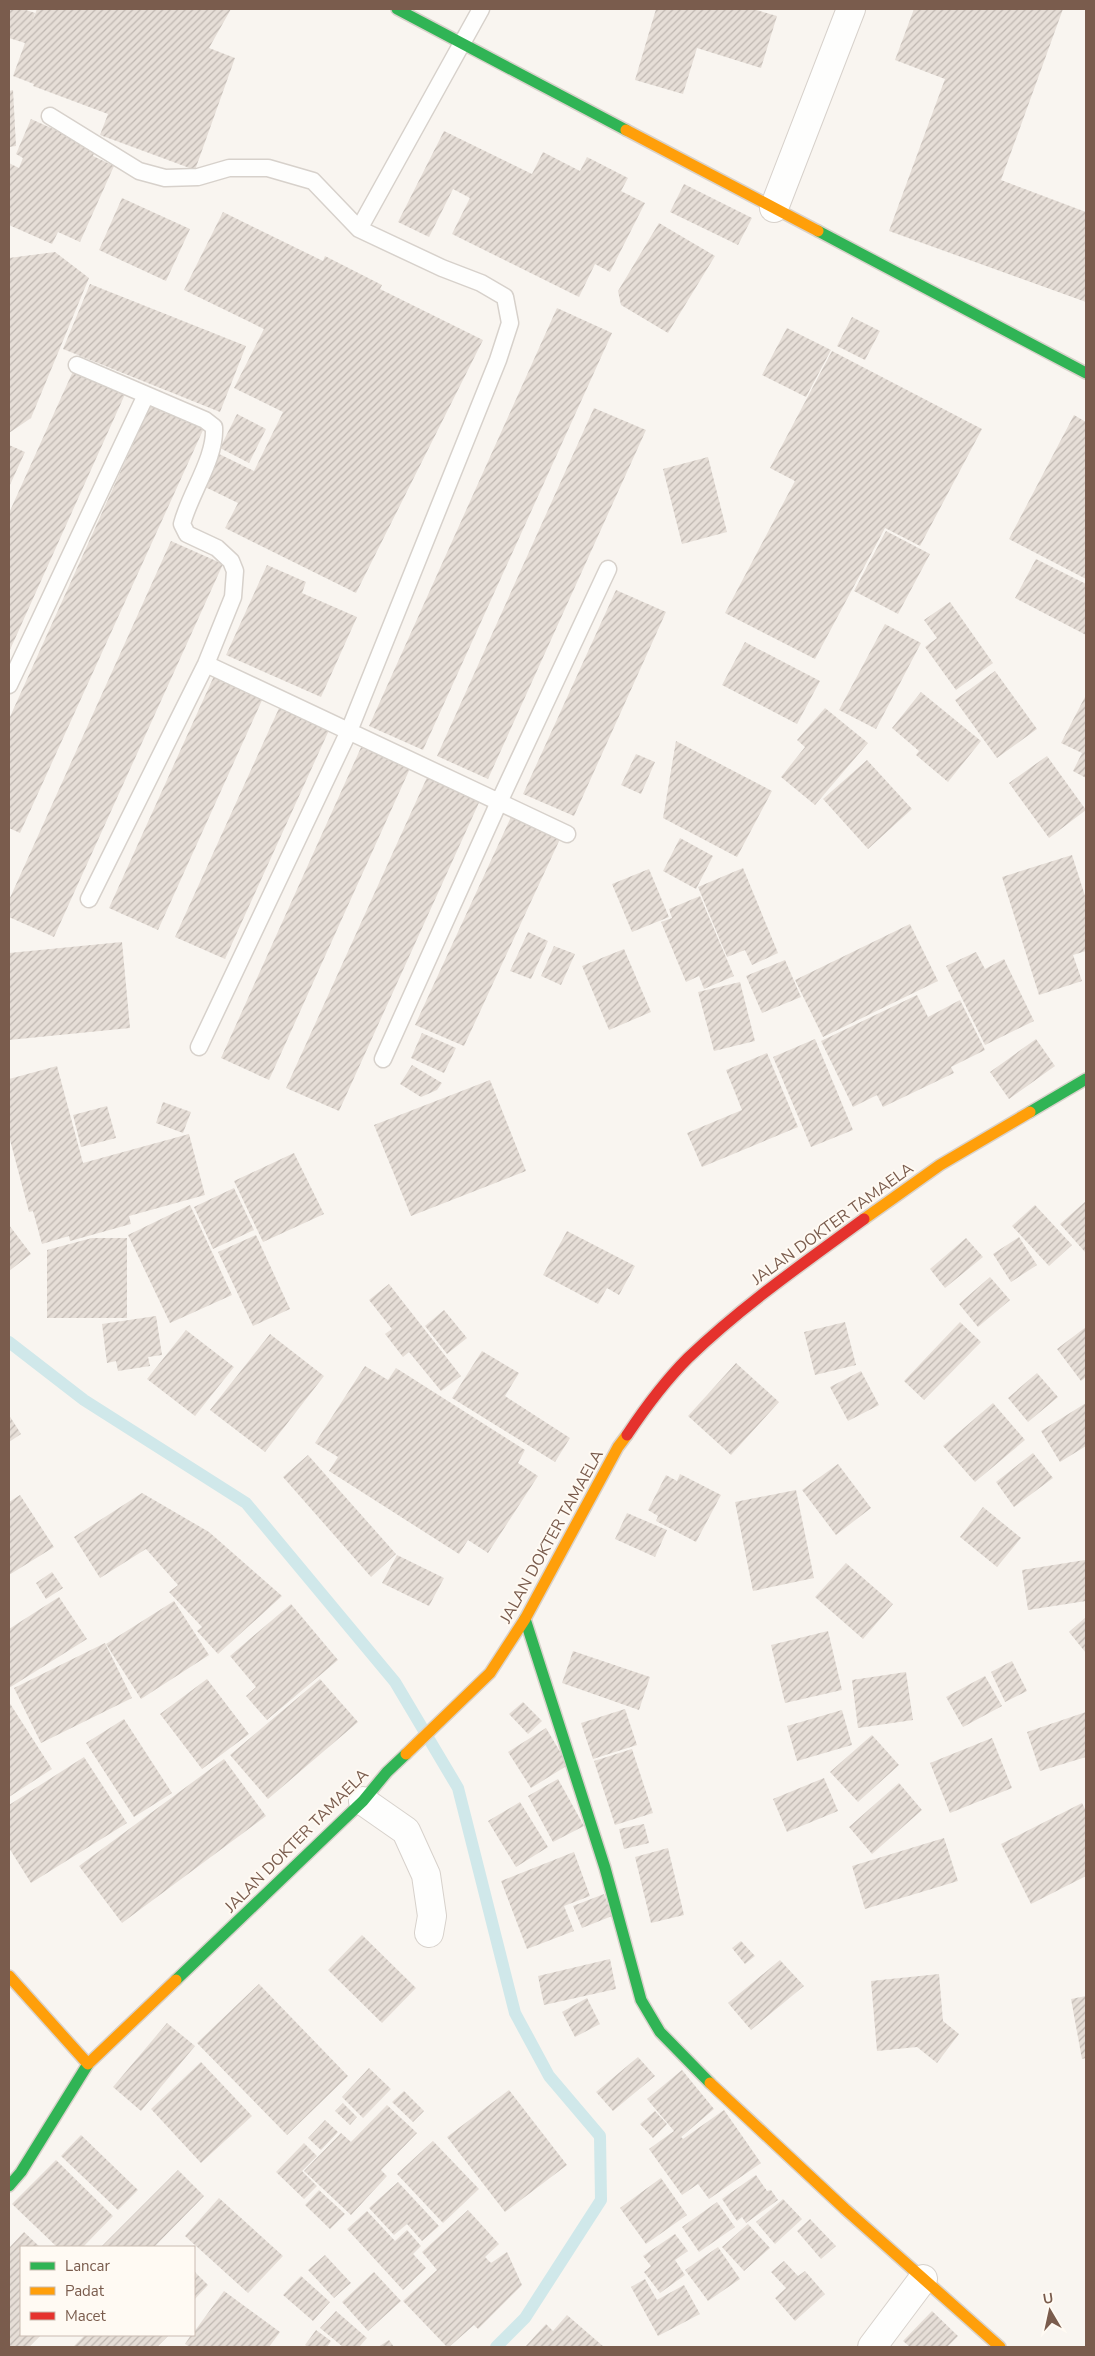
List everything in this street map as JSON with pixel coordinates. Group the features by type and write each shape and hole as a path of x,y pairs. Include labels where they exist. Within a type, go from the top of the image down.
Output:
{"main road":[{"path":"396,9 1086,373"},
{"name":"JALAN DOKTER TAMAELA","path":"9,2186 21,2172 88,2064 363,1801 388,1772 490,1673 525,1619 618,1448 652,1399 687,1358 738,1313 776,1283 932,1170 1086,1078"},
{"path":"525,1619 607,1875 641,2000 660,2032 710,2084 1000,2347"},
{"path":"9,1976 88,2064"}],"street":[{"path":"774,208 851,9"},
{"path":"363,1801 406,1831 426,1875 432,1916 429,1933"},
{"path":"872,2347 923,2279"}],"lane":[{"path":"359,229 481,9"},
{"path":"50,116 139,171 164,178 198,177 229,168 268,168 313,182 359,229 442,268 481,283 504,297 510,323 498,360 349,731 199,1047"},
{"path":"77,365 205,420 214,427 215,441 186,509 182,524 187,534 217,548 231,561 235,571 233,597 206,664 89,899"},
{"path":"9,685 146,395"},
{"path":"383,1059 499,802 608,569"},
{"path":"206,664 567,834"}],"building":[{"path":"9,9 23,9 35,13 31,25 37,9 231,9 209,48 235,58 195,170 100,135 108,114 33,86 34,84 13,76 25,43 9,38"},
{"path":"656,9 753,9 777,16 761,68 697,48 683,94 635,80"},
{"path":"914,9 1063,9 1001,180 1086,212 1086,302 889,231 945,79 895,60"},
{"path":"13,90 16,146 9,147 9,91"},
{"path":"31,119 96,148 93,156 114,166 80,242 58,232 52,244 9,225 9,163 19,168 23,158 16,154"},
{"path":"444,131 532,174 543,152 580,171 587,157 628,178 621,191 645,203 610,272 595,264 579,297 452,234 470,198 453,189 429,237 398,222"},
{"path":"684,184 752,218 738,245 670,212"},
{"path":"122,198 190,229 166,281 99,250"},
{"path":"223,212 323,261 325,256 382,285 380,289 483,340 356,593 225,528 238,503 199,484 215,452 254,471 283,412 234,388 264,329 184,290"},
{"path":"659,223 715,256 668,333 621,305 618,291"},
{"path":"55,252 89,278 31,418 9,433 9,258"},
{"path":"90,284 246,346 220,412 63,349"},
{"path":"557,308 612,333 423,750 369,726"},
{"path":"852,317 880,331 865,360 837,346"},
{"path":"787,328 831,350 806,397 762,375"},
{"path":"832,351 982,429 920,546 885,528 815,659 725,613 795,481 770,468"},
{"path":"74,369 126,392 9,652 9,513"},
{"path":"151,404 204,428 20,833 9,828 9,719"},
{"path":"594,408 646,430 488,779 437,756"},
{"path":"237,414 266,429 249,463 220,448"},
{"path":"1074,415 1086,422 1086,579 1009,539"},
{"path":"9,445 25,452 9,487"},
{"path":"708,457 727,532 682,544 663,469"},
{"path":"886,531 930,554 898,614 854,591"},
{"path":"171,541 223,564 54,937 9,917 9,900"},
{"path":"1036,559 1086,584 1086,635 1015,598"},
{"path":"267,565 306,582 302,593 357,617 321,697 226,655"},
{"path":"616,590 666,612 574,816 523,794"},
{"path":"950,602 993,663 956,690 925,647 937,638 924,620"},
{"path":"885,624 921,643 876,729 839,710"},
{"path":"745,642 820,681 797,724 722,685"},
{"path":"995,671 1037,729 997,758 955,700"},
{"path":"214,676 263,698 158,930 109,908"},
{"path":"921,692 981,741 948,782 916,755 919,751 892,728"},
{"path":"1086,695 1086,778 1073,771 1082,753 1061,743"},
{"path":"280,706 330,728 225,959 175,937"},
{"path":"825,708 868,743 815,805 781,777 805,747 797,740"},
{"path":"676,741 772,791 737,857 663,818"},
{"path":"363,743 412,764 269,1080 221,1058"},
{"path":"636,754 655,762 641,794 621,785"},
{"path":"1047,756 1086,810 1049,838 1009,783"},
{"path":"867,760 912,809 868,849 823,799"},
{"path":"429,773 482,796 339,1111 286,1088"},
{"path":"511,817 560,839 464,1046 415,1025"},
{"path":"680,838 713,856 696,889 663,871"},
{"path":"1072,855 1086,899 1086,951 1073,955 1082,981 1039,995 1002,877"},
{"path":"743,868 778,953 752,965 745,950 727,957 698,887"},
{"path":"649,869 669,917 632,932 612,884"},
{"path":"700,896 734,976 704,989 699,976 686,982 661,922 672,918 669,909"},
{"path":"910,924 938,981 823,1037 795,980"},
{"path":"528,932 548,941 531,979 510,971"},
{"path":"122,942 130,1028 9,1040 9,953"},
{"path":"554,946 575,954 561,985 541,976"},
{"path":"624,949 651,1012 609,1030 582,966"},
{"path":"976,952 985,969 1004,959 1034,1021 985,1045 946,966"},
{"path":"785,960 801,997 762,1013 746,976"},
{"path":"740,982 755,1041 714,1051 698,992"},
{"path":"917,995 928,1017 960,1000 985,1050 951,1067 954,1073 883,1107 877,1095 853,1107 821,1041"},
{"path":"422,1033 456,1048 444,1073 411,1058"},
{"path":"815,1039 853,1130 811,1147 773,1057"},
{"path":"1036,1039 1055,1066 1009,1099 990,1072"},
{"path":"767,1053 798,1127 702,1167 687,1133 742,1110 726,1070"},
{"path":"412,1065 442,1083 437,1090 421,1097 400,1084"},
{"path":"57,1066 83,1163 189,1134 205,1195 129,1216 131,1224 70,1241 69,1236 42,1244 33,1211 29,1212 9,1136 9,1079"},
{"path":"490,1080 526,1171 411,1216 374,1125"},
{"path":"163,1102 191,1112 183,1133 156,1123"},
{"path":"107,1106 116,1138 81,1147 73,1115"},
{"path":"294,1153 324,1214 263,1242 234,1181"},
{"path":"234,1188 254,1230 213,1249 194,1207"},
{"path":"1086,1201 1086,1251 1085,1252 1060,1224"},
{"path":"190,1205 232,1295 170,1323 128,1235"},
{"path":"1035,1205 1072,1245 1049,1266 1012,1226"},
{"path":"9,1225 31,1254 9,1271"},
{"path":"567,1231 635,1266 619,1295 607,1288 598,1304 543,1275"},
{"path":"256,1235 290,1309 253,1326 218,1252"},
{"path":"1019,1237 1037,1265 1011,1282 993,1254"},
{"path":"92,1238 127,1238 127,1318 47,1318 47,1250"},
{"path":"966,1238 983,1257 945,1288 930,1269"},
{"path":"990,1277 1010,1300 978,1327 959,1304"},
{"path":"389,1284 461,1376 441,1391 409,1352 403,1357 385,1334 392,1329 369,1300"},
{"path":"444,1310 467,1338 447,1354 425,1326"},
{"path":"156,1316 162,1355 148,1357 150,1366 118,1371 116,1361 107,1363 102,1324"},
{"path":"845,1322 856,1365 815,1375 804,1332"},
{"path":"960,1322 981,1342 924,1400 904,1381"},
{"path":"1086,1327 1086,1377 1081,1381 1057,1349"},
{"path":"186,1330 234,1367 195,1416 147,1379"},
{"path":"270,1334 324,1376 265,1452 210,1410"},
{"path":"482,1351 519,1373 505,1396 570,1438 555,1462 452,1398"},
{"path":"736,1363 779,1402 731,1455 688,1416"},
{"path":"365,1366 388,1380 396,1368 525,1450 518,1463 538,1476 488,1553 468,1540 459,1554 329,1471 338,1457 315,1443"},
{"path":"861,1371 879,1405 848,1421 830,1387"},
{"path":"1037,1373 1058,1397 1028,1422 1008,1398"},
{"path":"993,1403 1025,1440 975,1482 943,1446"},
{"path":"1086,1403 1086,1446 1060,1462 1041,1431"},
{"path":"9,1415 21,1434 9,1442"},
{"path":"1033,1453 1053,1478 1014,1507 996,1482"},
{"path":"308,1455 396,1554 371,1577 283,1477"},
{"path":"838,1464 871,1508 836,1535 802,1490"},
{"path":"680,1474 721,1495 696,1542 656,1521 658,1516 648,1510 666,1475 677,1481"},
{"path":"796,1490 814,1578 753,1591 735,1502"},
{"path":"142,1493 209,1532 282,1596 218,1654 197,1631 202,1627 169,1592 178,1585 146,1549 100,1578 74,1537"},
{"path":"20,1495 54,1547 9,1575 9,1502"},
{"path":"983,1507 1021,1538 997,1567 960,1537"},
{"path":"627,1513 667,1530 655,1557 615,1539"},
{"path":"397,1555 444,1578 429,1606 382,1583"},
{"path":"1085,1560 1086,1601 1028,1610 1022,1570"},
{"path":"846,1563 893,1604 863,1639 815,1597"},
{"path":"52,1572 63,1588 46,1599 36,1583"},
{"path":"59,1597 87,1639 9,1688 9,1629"},
{"path":"174,1601 209,1655 141,1699 106,1644"},
{"path":"291,1604 338,1660 267,1720 246,1696 256,1687 230,1656"},
{"path":"1086,1617 1086,1653 1069,1632"},
{"path":"828,1631 842,1690 785,1703 771,1645"},
{"path":"105,1643 132,1698 41,1743 14,1688"},
{"path":"573,1651 650,1677 639,1710 562,1683"},
{"path":"1012,1661 1027,1691 1005,1702 991,1672"},
{"path":"906,1672 913,1720 858,1728 852,1680"},
{"path":"985,1676 1002,1706 963,1727 946,1697"},
{"path":"207,1679 249,1734 202,1769 160,1714"},
{"path":"320,1679 358,1722 268,1799 230,1755"},
{"path":"9,1702 52,1769 9,1797"},
{"path":"523,1702 542,1721 528,1734 509,1714"},
{"path":"625,1709 637,1745 593,1759 581,1723"},
{"path":"842,1710 852,1745 797,1761 787,1726"},
{"path":"1086,1712 1086,1757 1040,1771 1027,1732"},
{"path":"124,1719 172,1793 134,1817 86,1743"},
{"path":"546,1728 568,1765 531,1788 508,1752"},
{"path":"872,1735 899,1765 858,1802 830,1772"},
{"path":"992,1738 1012,1788 950,1813 930,1763"},
{"path":"632,1749 653,1813 615,1825 594,1761"},
{"path":"84,1757 127,1823 31,1883 9,1848 9,1805"},
{"path":"224,1759 266,1816 122,1923 79,1866"},
{"path":"824,1778 838,1811 787,1832 773,1799"},
{"path":"558,1779 584,1826 553,1842 528,1796"},
{"path":"899,1783 922,1810 872,1854 849,1827"},
{"path":"520,1802 548,1847 516,1867 488,1821"},
{"path":"1082,1803 1086,1811 1086,1876 1031,1904 1001,1844"},
{"path":"644,1824 649,1843 624,1849 619,1829"},
{"path":"944,1838 958,1881 865,1909 852,1866"},
{"path":"668,1848 684,1915 651,1923 635,1857"},
{"path":"574,1852 590,1896 564,1906 574,1931 527,1949 501,1881"},
{"path":"604,1894 612,1916 582,1928 573,1906"},
{"path":"362,1935 416,1988 382,2023 328,1970"},
{"path":"741,1941 755,1956 745,1964 732,1948"},
{"path":"610,1959 616,1989 544,2005 538,1976"},
{"path":"780,1960 804,1986 751,2030 728,2003"},
{"path":"939,1974 943,2021 959,2034 937,2063 917,2047 877,2051 871,1981"},
{"path":"259,1984 348,2076 287,2135 197,2043"},
{"path":"1086,1996 1086,2058 1082,2059 1071,1999"},
{"path":"587,1998 600,2024 575,2037 562,2012"},
{"path":"167,2023 195,2046 141,2111 113,2087"},
{"path":"638,2057 655,2076 613,2111 596,2092"},
{"path":"201,2062 252,2116 201,2163 151,2109"},
{"path":"369,2068 391,2089 363,2118 342,2097"},
{"path":"682,2070 714,2109 681,2137 683,2139 724,2110 761,2163 709,2199 698,2184 682,2195 649,2149 674,2131 647,2099"},
{"path":"509,2090 567,2165 505,2212 447,2137"},
{"path":"404,2091 424,2111 413,2122 392,2102"},
{"path":"343,2103 357,2117 350,2125 335,2111"},
{"path":"387,2105 417,2133 381,2170 387,2176 351,2215 304,2171 341,2133 351,2142"},
{"path":"655,2111 667,2124 653,2138 640,2124"},
{"path":"325,2120 338,2132 321,2150 308,2138"},
{"path":"81,2135 138,2190 118,2210 61,2156"},
{"path":"433,2141 479,2189 443,2223 397,2174"},
{"path":"304,2143 317,2156 302,2171 317,2186 304,2199 276,2172"},
{"path":"56,2160 113,2216 84,2246 56,2246 12,2204"},
{"path":"178,2170 204,2196 155,2246 102,2246"},
{"path":"756,2175 767,2191 771,2190 778,2200 746,2223 742,2217 737,2221 722,2199"},
{"path":"661,2178 687,2215 646,2244 620,2208"},
{"path":"398,2182 439,2226 422,2241 407,2224 394,2235 369,2208"},
{"path":"319,2190 345,2214 330,2229 305,2205"},
{"path":"219,2198 283,2256 248,2293 185,2236"},
{"path":"783,2199 802,2219 775,2244 756,2222"},
{"path":"717,2202 735,2227 699,2252 682,2227"},
{"path":"468,2210 499,2244 485,2257 491,2263 507,2252 522,2285 478,2329 474,2325 447,2347 403,2301 437,2270 422,2252"},
{"path":"367,2211 395,2241 407,2230 421,2246 413,2254 426,2268 403,2290 347,2229"},
{"path":"810,2219 836,2246 821,2259 797,2231"},
{"path":"748,2224 770,2248 744,2271 722,2247"},
{"path":"24,2232 39,2246 20,2246 20,2336 40,2336 29,2347 10,2347 9,2248"},
{"path":"675,2234 688,2251 675,2260 685,2275 660,2293 644,2272 651,2266 643,2256"},
{"path":"718,2247 740,2279 708,2301 685,2270"},
{"path":"325,2255 351,2283 334,2298 308,2270"},
{"path":"784,2261 798,2276 805,2271 825,2294 795,2321 775,2298 786,2288 771,2272"},
{"path":"195,2272 208,2285 195,2299"},
{"path":"374,2272 401,2301 368,2331 342,2302"},
{"path":"301,2276 330,2302 313,2321 283,2295"},
{"path":"645,2279 657,2300 684,2285 700,2314 658,2336 631,2287"},
{"path":"224,2291 280,2332 269,2347 190,2347 185,2344 190,2336 195,2336 195,2331"},
{"path":"336,2311 367,2338 359,2347 343,2347 320,2328"},
{"path":"932,2311 958,2336 947,2347 910,2347 903,2341"},
{"path":"567,2315 604,2347 525,2347 546,2324 553,2331"},
{"path":"316,2330 331,2341 327,2347 308,2347 305,2345"},
{"path":"84,2336 168,2336 157,2347 73,2347"},
{"path":"389,2340 394,2347 378,2347"}],"waterway":[{"path":"9,1342 84,1400 246,1503 395,1682 458,1788 515,2013 549,2076 600,2136 601,2200 525,2318 496,2347"}],"traffic: fast":[{"path":"397,9 626,130"},
{"path":"818,231 1086,373"},
{"path":"1030,1112 1086,1079"},
{"path":"525,1619 605,1868 641,2000 660,2032 710,2083"},
{"path":"176,1980 363,1801 387,1772 406,1754"},
{"path":"9,2186 21,2172 88,2064"}],"traffic: slow":[{"path":"626,130 818,231"},
{"path":"864,1219 940,1165 1030,1112"},
{"path":"406,1754 490,1673 525,1619 618,1447 627,1435"},
{"path":"9,1976 88,2064 176,1980"},
{"path":"710,2083 845,2209 1000,2347"}],"traffic: jam":[{"path":"627,1435 648,1405 688,1358 774,1285 864,1219"}]}
